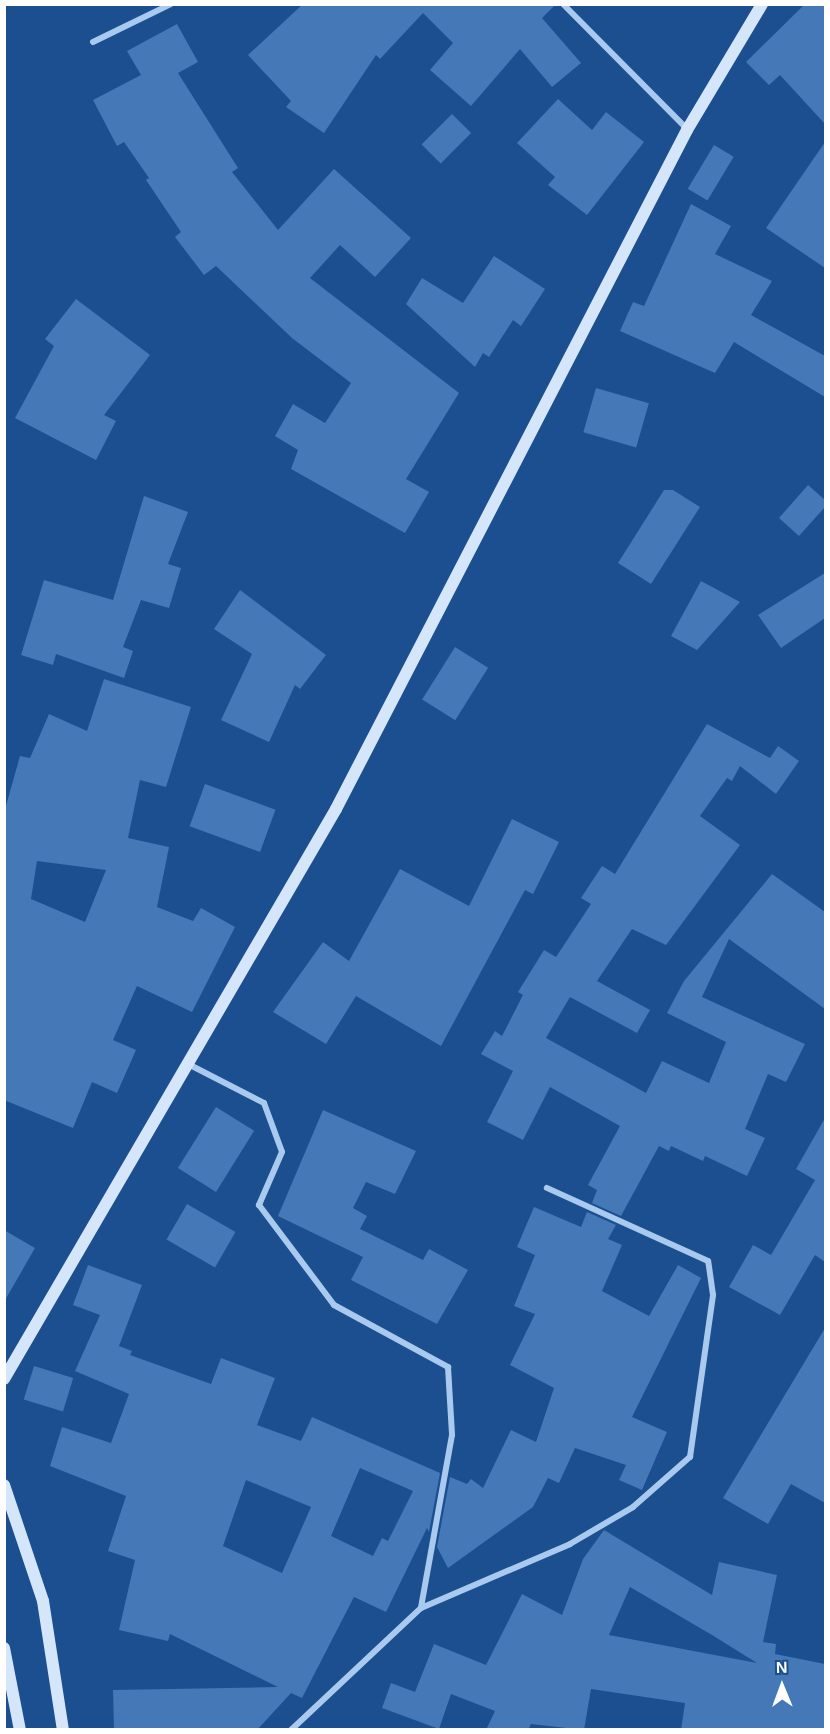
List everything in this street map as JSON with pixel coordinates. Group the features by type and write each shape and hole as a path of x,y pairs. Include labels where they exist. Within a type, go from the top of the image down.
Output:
{"street":[{"path":"93,42 171,4"},
{"path":"563,4 687,130"},
{"path":"4,1379 190,1065 422,649 687,130 762,4"},
{"path":"190,1065 264,1103 282,1152 259,1205 334,1305 447,1366 452,1435 421,1608"},
{"path":"291,1730 421,1608 570,1544 633,1507 690,1457 712,1295 708,1261 547,1188"},
{"path":"4,1485 43,1601 63,1730"},
{"path":"4,1648 20,1730"}],"building":[{"path":"303,4 556,4 542,18 581,63 552,87 520,49 471,106 430,70 453,43 423,13 380,59 376,55 324,133 286,107 291,101 248,55"},
{"path":"805,4 825,4 825,124 780,75 769,85 746,62"},
{"path":"177,24 198,62 178,73 238,168 232,172 278,230 334,169 411,238 375,277 340,245 310,278 459,393 406,479 429,492 405,533 291,469 298,450 275,436 293,404 325,423 351,383 292,338 216,266 204,275 175,237 181,232 146,180 149,178 124,142 117,146 93,100 141,75 127,51"},
{"path":"558,99 592,130 606,112 644,142 587,215 548,185 555,177 517,143"},
{"path":"452,114 471,133 441,163 422,144"},
{"path":"825,142 825,268 766,228"},
{"path":"714,145 734,157 707,201 688,189"},
{"path":"691,204 731,226 715,254 772,281 751,315 825,356 825,397 734,342 715,373 620,331 633,302 644,306"},
{"path":"494,256 545,289 521,326 513,320 489,357 483,353 475,367 406,304 422,278 463,303"},
{"path":"76,299 150,355 104,415 116,421 96,460 15,418 54,346 45,339"},
{"path":"596,388 649,403 636,447 583,432"},
{"path":"808,485 825,500 825,507 799,536 779,518"},
{"path":"664,490 673,490 700,507 651,584 618,563"},
{"path":"144,496 188,512 168,564 181,568 169,608 141,600 123,647 133,651 124,678 56,654 53,665 21,655 44,580 113,600"},
{"path":"825,573 825,618 781,648 758,615"},
{"path":"701,581 740,602 697,650 671,636"},
{"path":"240,590 326,655 300,689 295,685 269,742 221,720 252,654 214,629"},
{"path":"455,647 488,668 455,720 422,700"},
{"path":"104,679 191,707 166,787 140,780 128,838 169,847 157,907 193,921 201,908 235,927 192,1012 137,986 113,1040 136,1050 117,1093 92,1082 73,1128 4,1100 4,813 20,756 30,758 49,714 87,731","holes":["37,861 106,870 85,922 31,899"]},
{"path":"707,724 770,758 778,746 799,761 776,794 740,766 732,781 727,778 700,816 740,845 666,945 632,929 597,981 650,1010 637,1033 570,997 546,1038 646,1093 662,1061 709,1083 726,1042 667,1013 684,981 772,874 825,912 825,1009 729,939 702,997 805,1044 786,1082 768,1074 745,1129 765,1138 747,1176 705,1156 703,1161 671,1146 669,1151 659,1146 621,1216 592,1203 597,1190 588,1185 620,1126 550,1087 523,1140 487,1122 513,1071 481,1054 495,1031 502,1036 523,995 518,992 544,950 556,957 591,904 581,898 602,866 615,874"},
{"path":"205,784 275,810 260,852 190,826"},
{"path":"512,819 559,842 533,894 525,890 441,1046 356,996 326,1044 273,1012 323,942 349,961 400,869 469,906"},
{"path":"216,1107 254,1131 216,1192 178,1168"},
{"path":"323,1110 416,1151 395,1194 366,1182 353,1208 367,1216 360,1229 423,1260 429,1249 468,1270 437,1324 351,1280 363,1257 278,1216"},
{"path":"825,1118 825,1262 815,1255 780,1315 729,1287 753,1245 771,1255 815,1180 796,1169"},
{"path":"187,1204 235,1232 215,1268 166,1240"},
{"path":"534,1207 581,1227 587,1212 616,1225 608,1239 622,1245 602,1291 649,1316 678,1265 701,1278 632,1417 667,1432 642,1490 619,1480 626,1465 575,1448 559,1483 548,1478 533,1507 448,1568 437,1547 450,1477 467,1484 471,1479 483,1488 511,1430 536,1442 554,1388 510,1365 535,1314 514,1306 535,1255 517,1247"},
{"path":"4,1230 35,1248 4,1302"},
{"path":"88,1265 142,1285 119,1346 132,1351 130,1355 211,1384 221,1358 275,1378 257,1425 301,1441 312,1417 440,1473 429,1532 427,1528 386,1612 354,1597 302,1698 291,1693 257,1730 114,1730 113,1690 278,1687 170,1634 168,1641 119,1630 135,1560 108,1551 126,1496 50,1466 62,1427 111,1443 129,1394 75,1371 100,1315 73,1305","holes":["360,1468 413,1491 388,1541 382,1538 373,1556 331,1536","246,1480 311,1507 282,1573 223,1546"]},
{"path":"825,1328 825,1503 791,1484 768,1524 723,1498"},
{"path":"34,1366 73,1378 63,1411 24,1399"},
{"path":"604,1530 712,1595 719,1562 777,1575 763,1642 776,1644 775,1654 825,1664 825,1730 681,1730 685,1703 591,1689 584,1730 531,1724 528,1730 486,1730 495,1711 451,1694 439,1729 382,1708 391,1683 415,1692 434,1644 486,1665 522,1594 562,1615 583,1559","holes":["630,1587 757,1663 609,1635"]}]}
